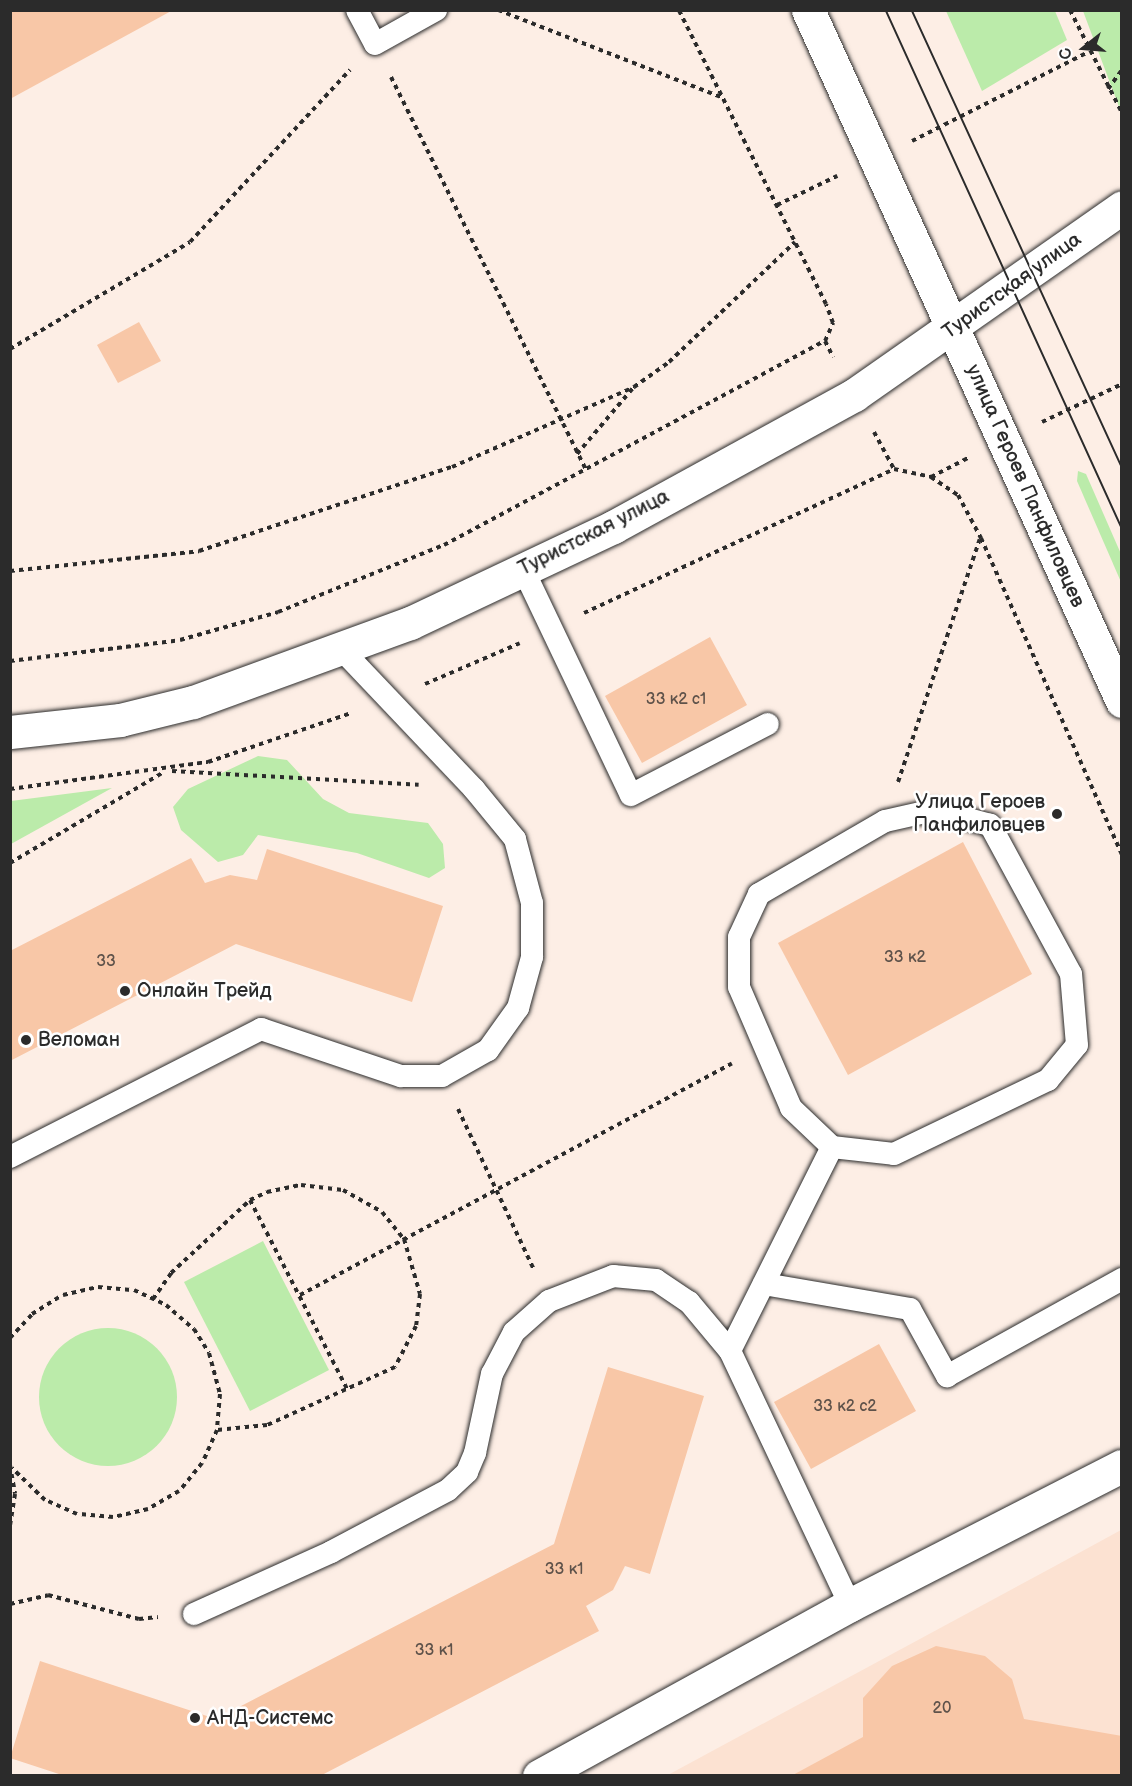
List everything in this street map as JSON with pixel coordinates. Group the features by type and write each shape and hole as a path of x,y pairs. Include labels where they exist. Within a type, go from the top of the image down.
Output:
{"main road":[{"name":"улица Героев Панфиловцев","path":"808,10 955,329 1122,701"},
{"name":"Туристская улица","path":"10,732 120,720 193,702 343,651 613,527 844,401 955,329 1121,209"},
{"path":"539,1776 850,1605 1122,1466"}],"lane":[{"path":"357,10 375,44 436,10"},
{"path":"523,569 631,795 768,724"},
{"path":"10,1157 261,1029 402,1076 442,1076 488,1050 518,1008 532,957 532,903 515,839 474,789 343,651"},
{"path":"934,810 990,825 1071,974 1077,1045 1048,1080 894,1154 832,1147 791,1108 764,1046 739,987 739,937 759,894 885,821 934,810"},
{"path":"730,1351 832,1147"},
{"path":"194,1614 331,1552 448,1490 467,1472 475,1453 492,1374 514,1332 549,1301 613,1276 656,1280 689,1302 730,1351 850,1605"},
{"path":"764,1284 910,1310 947,1376 1122,1279"}],"path":[{"path":"498,10 725,98"},
{"path":"10,661 180,640 278,612 444,545 825,341 833,323 725,98 679,10"},
{"path":"1070,10 1088,52 1122,113"},
{"path":"10,349 190,242 375,44 586,470"},
{"path":"913,140 1088,52"},
{"path":"1108,88 1122,70"},
{"path":"777,204 820,184"},
{"path":"577,454 634,387 669,362 795,242"},
{"path":"10,571 200,551 452,467 559,416 634,387"},
{"path":"10,789 166,771 249,748 389,699 551,629 894,469 931,477 958,495 981,538 1122,854"},
{"path":"885,821 981,538"},
{"path":"10,863 166,771 474,789"},
{"path":"300,1294 764,1046"},
{"path":"442,1076 549,1301"},
{"path":"153,1299 171,1273 250,1200 301,1185 343,1190 382,1212 404,1239 420,1294 416,1326 395,1367 267,1425 217,1430"},
{"path":"250,1200 347,1389"},
{"path":"10,1338 32,1314 63,1295 98,1287 134,1290 153,1299 194,1329 209,1353 220,1394 217,1430 202,1463 179,1491 148,1509 113,1517 77,1514 45,1500 11,1467"},
{"path":"10,1526 11,1467"},
{"path":"10,1604 48,1595 139,1619 194,1614"}],"shaded area":[{"path":"1121,1530 1121,1775 666,1776 1055,1566"}],"green space":[{"path":"946,11 1055,11 1067,40 982,91"},
{"path":"1083,11 1121,11 1121,112"},
{"path":"1078,471 1086,474 1121,554 1121,582 1077,481"},
{"path":"258,756 287,760 323,799 349,813 428,823 443,844 445,868 429,878 357,853 258,835 243,855 218,862 181,830 173,807 188,789"},
{"path":"112,788 11,844 11,801"},
{"path":"263,1241 329,1370 250,1411 184,1282"},
{"path":"108,1328 135,1333 147,1339 157,1348 166,1358 172,1370 177,1397 172,1424 166,1436 157,1446 147,1455 135,1461 108,1466 81,1461 69,1455 59,1446 50,1436 44,1424 39,1397 44,1370 50,1358 59,1348 69,1339 81,1333"}],"building":[{"path":"10,10 173,10 10,99"},
{"path":"139,322 161,361 118,383 97,345"},
{"path":"710,637 747,705 642,763 605,696"},
{"path":"963,842 1032,974 848,1075 778,943"},
{"path":"267,849 443,906 412,1002 236,944 10,1061 10,951 191,858 205,883 230,875 257,880"},
{"path":"879,1344 916,1411 811,1469 774,1402"},
{"path":"608,1367 704,1396 650,1574 625,1566 613,1590 586,1606 599,1631 320,1776 65,1776 10,1758 40,1661 216,1719 554,1544"},
{"path":"936,1646 985,1656 1012,1679 1024,1719 1122,1736 1122,1776 791,1776 863,1737 863,1698 892,1666"}],"tram line":[{"path":"886,10 1122,528"},
{"path":"912,10 1122,467"}],"place":[{"name":"Улица Героев Панфиловцев","path":"1057,814"},
{"name":"Онлайн Трейд","path":"125,991"},
{"name":"Веломан","path":"26,1040"},
{"name":"АНД-Системс","path":"195,1718"}]}
